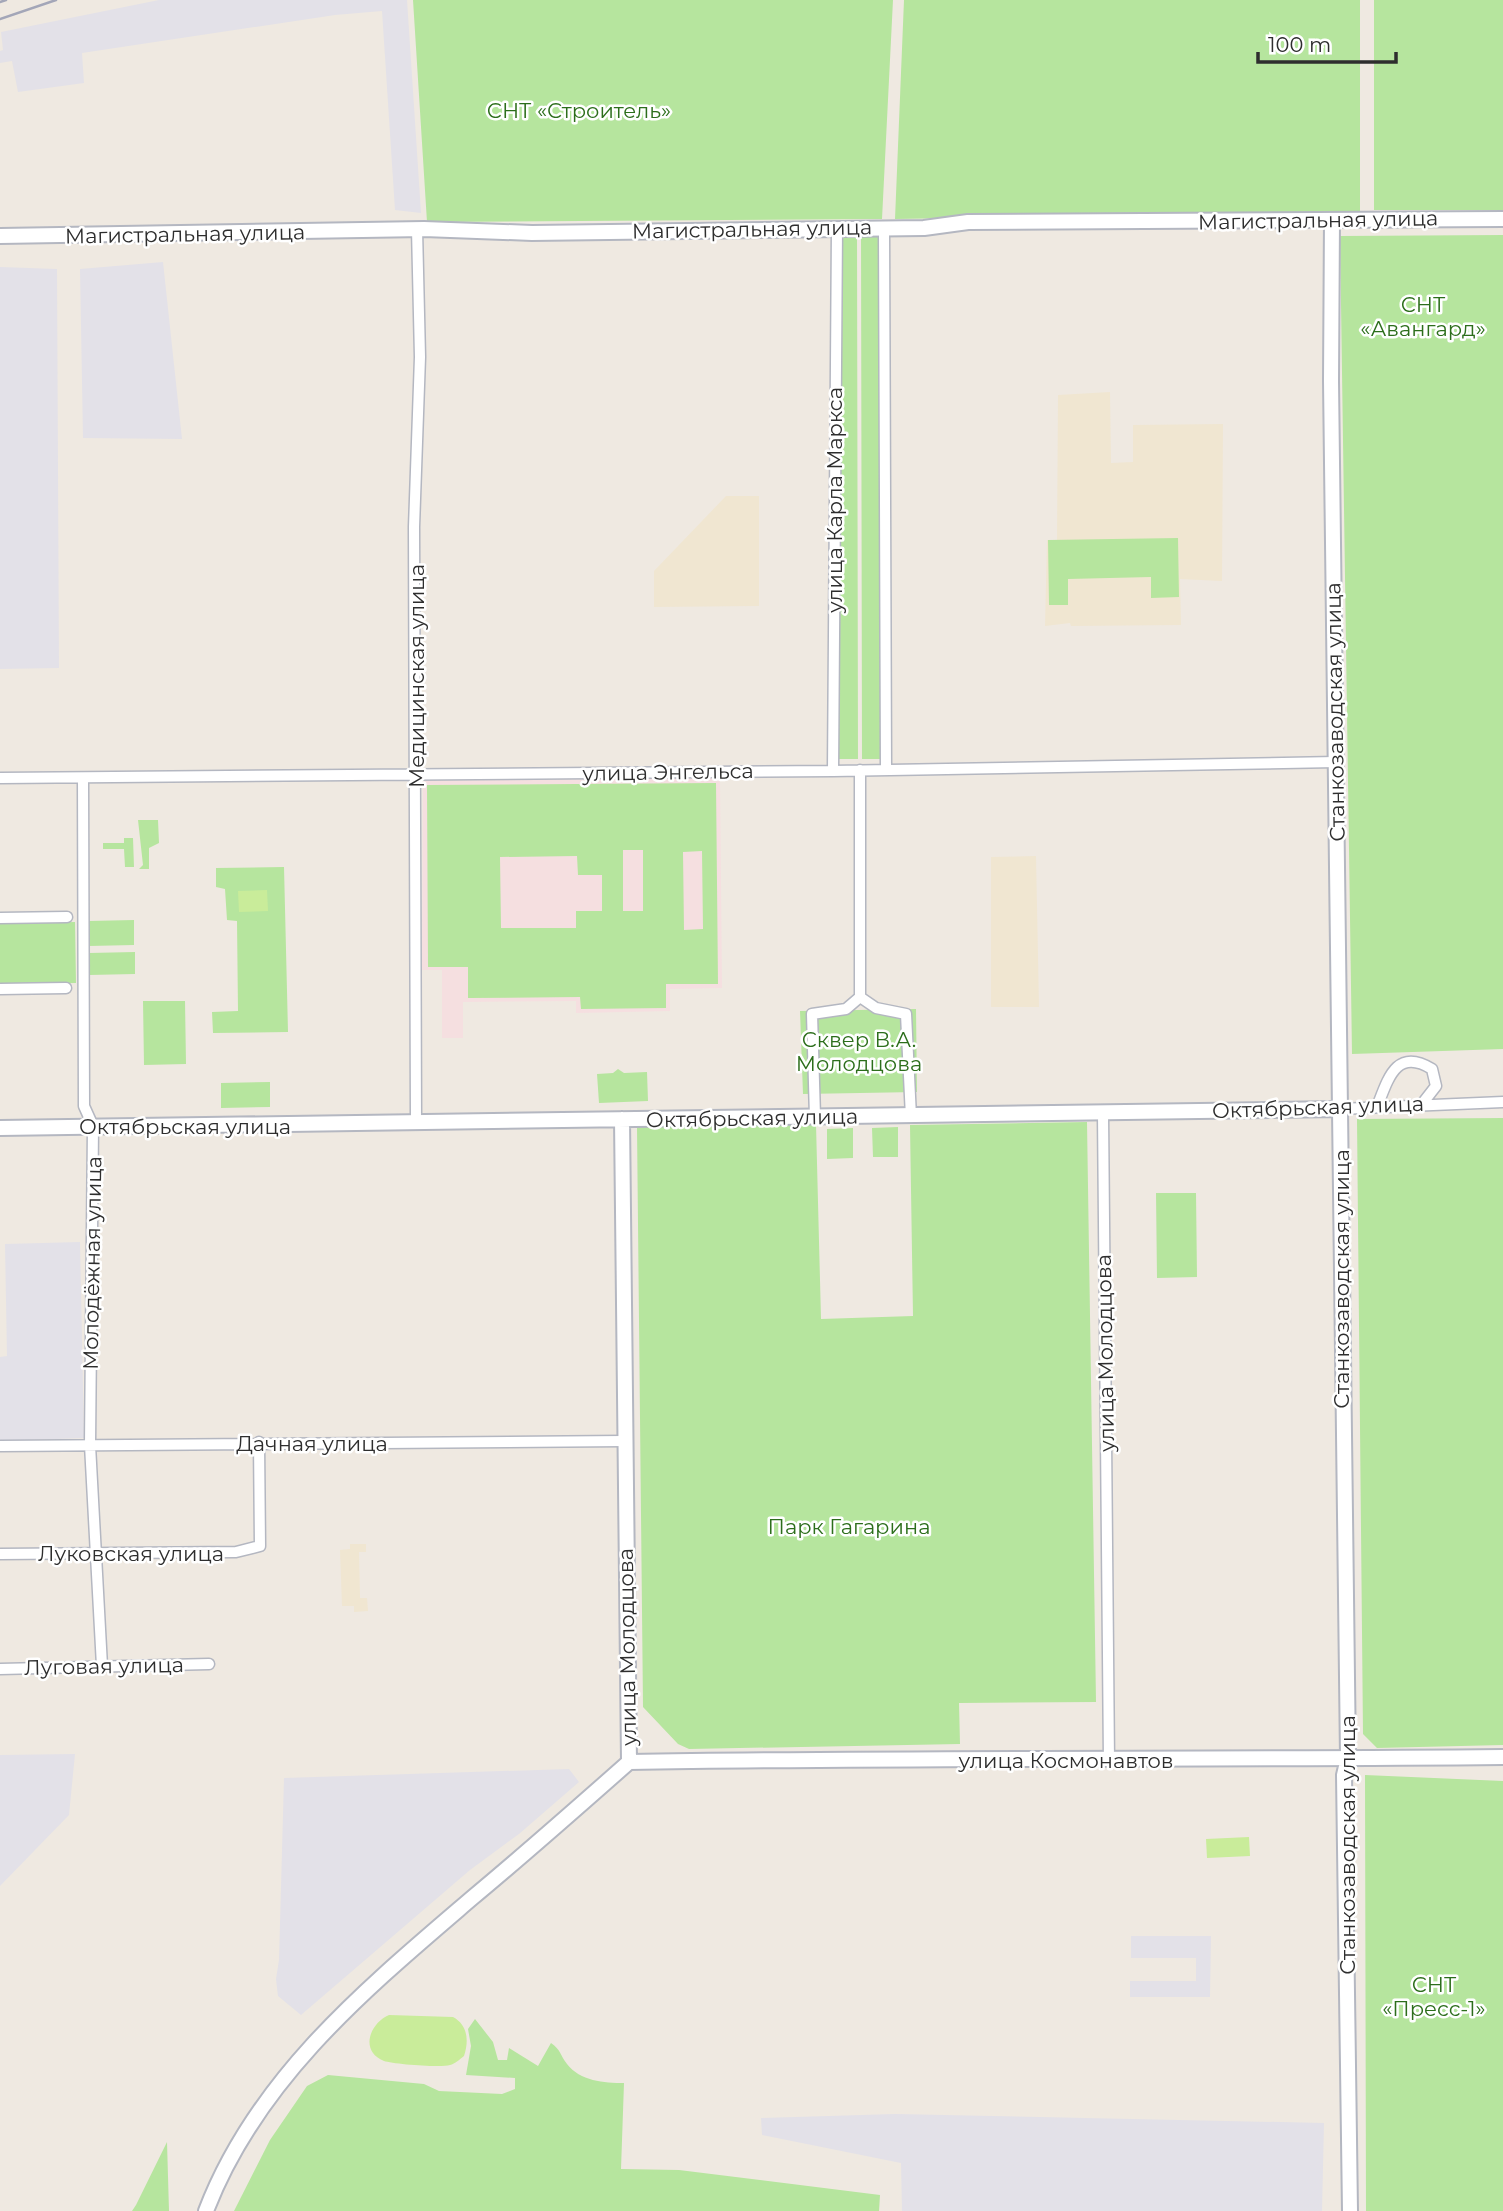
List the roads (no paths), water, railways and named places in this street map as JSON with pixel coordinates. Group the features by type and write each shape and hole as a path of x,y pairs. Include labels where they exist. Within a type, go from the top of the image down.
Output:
{"street":[{"name":"Магистральная улица","path":"0,236 417,229 532,233 924,228 968,222 1503,219"},
{"name":"Станкозаводская улица","path":"1332,220 1331,381 1348,1758 1344,1774 1350,2211"},
{"path":"884,227 886,770"},
{"name":"улица Карла Маркса","path":"833,771 837,228"},
{"name":"Медицинская улица","path":"416,1122 414,527 420,357 417,229"},
{"name":"улица Энгельса","path":"0,778 860,771 1336,762"},
{"path":"815,1117 812,1014 846,1009 860,997 860,771"},
{"name":"Молодёжная улица","path":"83,778 83,1106 93,1126 90,1445 102,1666"},
{"path":"0,918 67,917"},
{"path":"0,989 66,988"},
{"path":"860,997 876,1008 906,1014 911,1117"},
{"path":"1377,1107 1389,1075 1401,1063 1418,1060 1432,1069 1436,1086 1422,1104"},
{"name":"Октябрьская улица","path":"0,1128 1340,1110 1503,1102"},
{"name":"улица Молодцова","path":"1103,1114 1109,1761"},
{"name":"улица Молодцова","path":"206,2211 228,2163 262,2106 325,2029 629,1762 622,1119"},
{"name":"Дачная улица","path":"0,1446 624,1441"},
{"name":"Луковская улица","path":"0,1554 236,1552 260,1546 259,1443"},
{"name":"Луговая улица","path":"0,1669 209,1664"},
{"name":"улица Космонавтов","path":"629,1762 892,1758 1109,1761 1503,1757"}],"railway":[{"path":"0,2 6,0"},
{"path":"0,19 56,0"}],"park label":[{"name":"СНТ «Строитель»","path":"579,110"},
{"name":"СНТ «Авангард»","path":"1423,316"},
{"name":"Сквер В.А. Молодцова","path":"859,1051"},
{"name":"Парк Гагарина","path":"849,1526"},
{"name":"СНТ «Пресс-1»","path":"1434,1996"}]}
